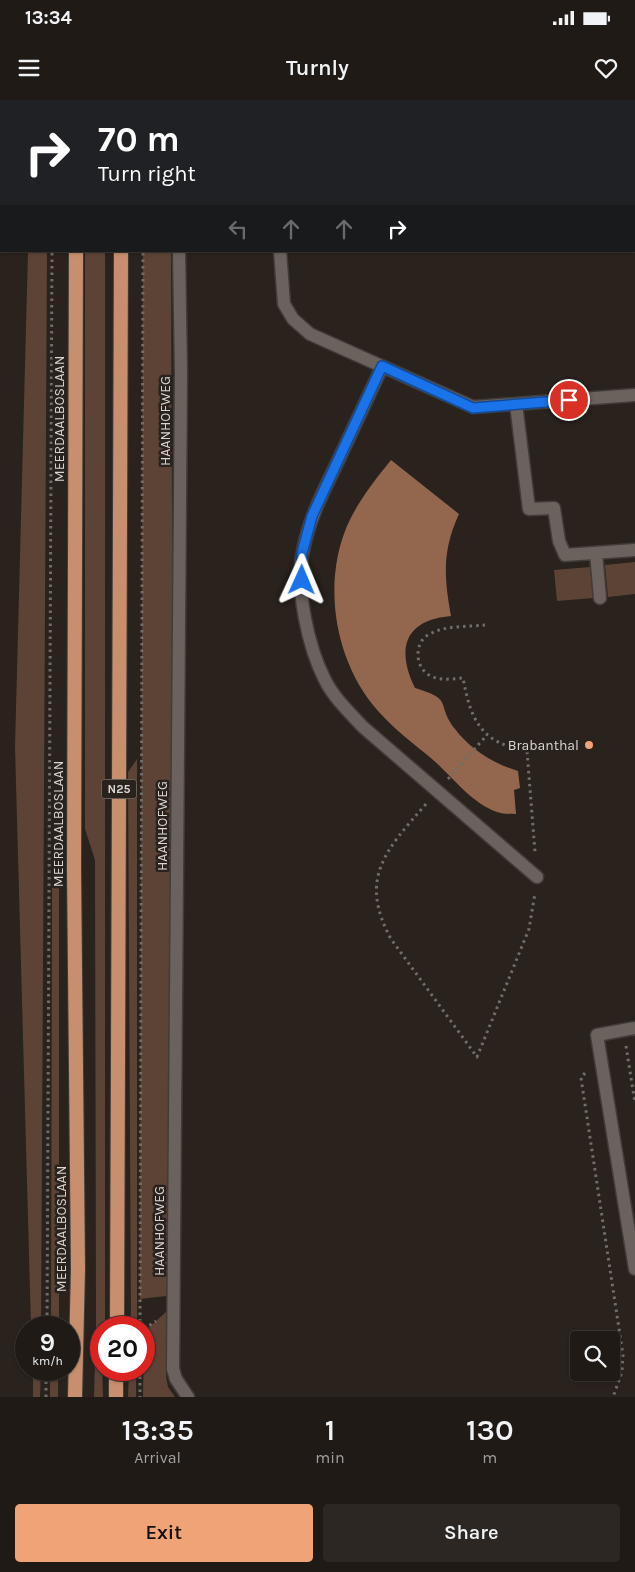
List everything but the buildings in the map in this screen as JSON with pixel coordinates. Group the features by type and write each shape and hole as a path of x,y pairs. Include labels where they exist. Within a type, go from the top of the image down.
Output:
{"highway":[{"name":"MEERDAALBOSLAAN","path":"75,1397 78,1338 74,868 76,252"},
{"name":"N25","path":"117,1316 121,252"},
{"path":"116,1381 116,1397"}],"street":[{"name":"HAANHOFWEG","path":"179,252 181,373 173,1369 176,1380 188,1397"},
{"path":"280,252 284,304 293,319 310,334 473,408 635,395"},
{"path":"382,366 312,516 302,553 302,594 305,618 314,653 325,680 341,703 363,727 537,877"},
{"path":"516,404 529,509 554,508 559,541 565,555 635,550"},
{"path":"596,553 600,598"},
{"path":"630,1029 597,1035 635,1269"}],"path":[{"path":"47,1316 52,252"},
{"path":"140,1316 142,252"},
{"path":"485,625 439,629 426,636 418,648 418,662 427,675 442,679 463,678 468,704 475,720 487,735 507,747 527,751 537,877 529,929 477,1057 392,939 381,920 376,896 382,860 392,842 487,735"},
{"path":"630,1029 635,1102"},
{"path":"601,1053 581,1078 623,1355 622,1372 612,1397"},
{"path":"46,1381 46,1397"},
{"path":"140,1381 140,1397"}],"shaded area":[{"path":"28,252 47,252 41,1316 31,1316 15,747"},
{"path":"85,252 105,252 105,1316 96,1316 95,860 85,829"},
{"path":"143,252 171,252 175,1295 140,1299"},
{"path":"391,460 459,514 453,527 446,564 451,616 423,623 414,630 408,639 406,649 409,674 415,688 440,699 449,720 468,743 491,760 518,771 520,788 514,790 516,814 499,813 470,796 432,759 391,724 363,692 343,647 337,623 334,598 335,573 339,549 356,508"},
{"path":"635,562 635,594 608,597 605,565"},
{"path":"590,567 593,598 557,601 554,570"},
{"path":"137,759 137,1316 131,1316 128,772"},
{"path":"59,878 59,1316 51,1316 52,888"},
{"path":"167,1311 166,1376 168,1387 175,1397 143,1397 143,1381 155,1381 155,1322"},
{"path":"33,1381 41,1381 40,1397 33,1397"},
{"path":"50,1381 58,1381 58,1397 50,1397"},
{"path":"94,1381 103,1381 103,1397 94,1397"},
{"path":"129,1381 136,1381 136,1397 128,1397"}],"place":[{"name":"Brabanthal","path":"589,745"}],"route":[{"path":"302,580 302,553 312,516 382,366 473,408 569,400"}]}
